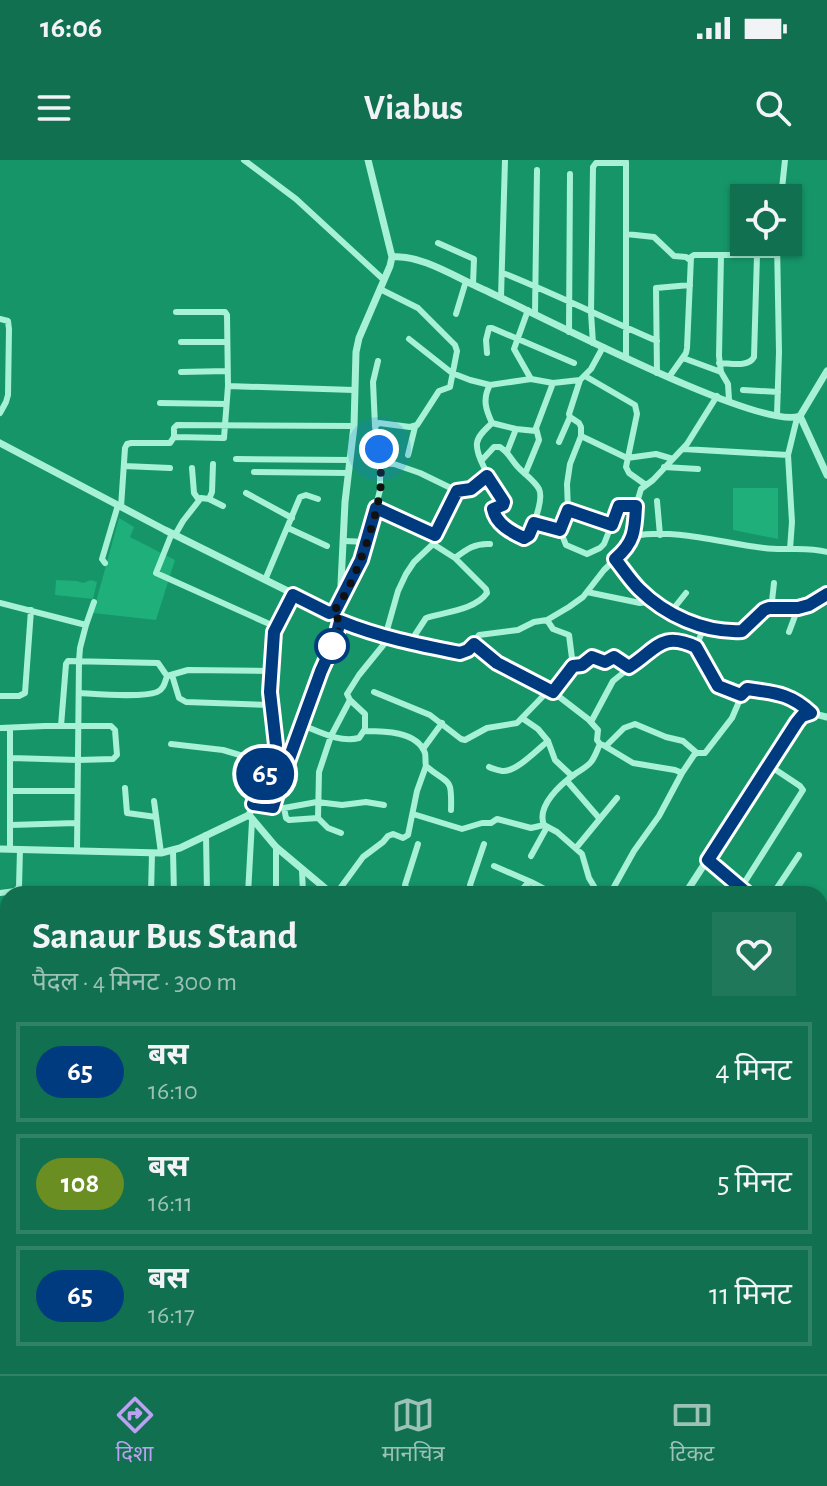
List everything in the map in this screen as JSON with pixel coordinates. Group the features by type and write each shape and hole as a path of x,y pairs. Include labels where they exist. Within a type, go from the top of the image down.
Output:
{"street":[{"path":"342,598 345,502 354,426 356,352 392,257 368,160"},
{"path":"501,297 505,160"},
{"path":"782,184 785,160"},
{"path":"593,343 593,167 596,163 626,161 626,358"},
{"path":"249,162 296,199 384,280"},
{"path":"531,379 515,354 514,345 531,312 535,286 537,170"},
{"path":"569,332 570,174"},
{"path":"626,234 654,237 674,256 690,260"},
{"path":"438,243 474,259 470,283 456,314"},
{"path":"669,377 687,348 690,260 694,255 730,255"},
{"path":"721,255 719,363 728,384 729,400"},
{"path":"719,363 748,364 754,357 757,256"},
{"path":"777,256 777,415"},
{"path":"392,257 412,258 470,283 657,373 777,415 798,417"},
{"path":"503,273 657,341"},
{"path":"657,373 656,288 690,285"},
{"path":"380,289 418,308 455,345 457,351 450,387 439,391 415,427 408,455"},
{"path":"174,437 222,439 225,435 228,386 225,312 176,312"},
{"path":"0,319 9,323 4,373 8,395 0,413"},
{"path":"487,353 486,340 490,328 574,363"},
{"path":"409,339 452,373 470,380 490,385 531,379 553,383 582,378 635,405 637,414 627,470 646,485"},
{"path":"181,342 227,342"},
{"path":"559,442 582,378 603,347"},
{"path":"683,358 721,372"},
{"path":"332,613 361,560 380,490 373,382 378,361"},
{"path":"181,372 227,371"},
{"path":"790,549 792,522 788,455 798,417 827,371"},
{"path":"525,474 539,440 536,431 553,383"},
{"path":"490,385 485,406 492,423"},
{"path":"228,386 354,390"},
{"path":"743,390 778,392"},
{"path":"0,443 332,613 340,621 387,637 460,653 468,650 484,633 512,631 547,620 587,592 625,550 633,536 641,489 683,449 717,396"},
{"path":"160,403 226,404"},
{"path":"570,417 579,423 581,436 570,464 568,510 560,530 566,545 587,554 600,548 608,537 619,506 636,506"},
{"path":"798,417 827,475"},
{"path":"375,426 379,423 415,427"},
{"path":"492,423 536,431"},
{"path":"482,460 497,446 507,452 540,491 534,523 529,535 524,538 503,527 493,512 504,502 487,476 478,450 478,440 492,423"},
{"path":"105,563 102,559 120,506 127,444 170,443 177,425 354,426"},
{"path":"507,452 516,429"},
{"path":"581,436 627,458 656,454 673,459"},
{"path":"683,449 788,455"},
{"path":"236,459 350,460"},
{"path":"380,463 394,464 420,473 457,491 471,489 487,476"},
{"path":"209,499 213,464"},
{"path":"124,466 170,468"},
{"path":"664,467 698,469"},
{"path":"192,468 194,493 199,500"},
{"path":"254,472 348,473"},
{"path":"365,731 365,714 347,694 387,637 398,591 406,574 433,544 457,491"},
{"path":"246,493 292,518"},
{"path":"265,580 302,495 318,499"},
{"path":"223,506 201,498 174,534 156,573 276,627"},
{"path":"657,501 660,535"},
{"path":"376,508 435,535"},
{"path":"568,510 612,525"},
{"path":"534,523 560,530"},
{"path":"288,528 327,546"},
{"path":"633,536 682,535 766,548 827,552"},
{"path":"345,541 367,542"},
{"path":"411,641 426,618 468,606 487,595 486,589 455,558 433,544"},
{"path":"455,558 473,545 490,544"},
{"path":"615,559 649,598 670,613 704,627 742,631 769,608 798,608 827,594"},
{"path":"769,608 774,583"},
{"path":"587,592 640,603 649,598"},
{"path":"670,613 686,593"},
{"path":"248,886 250,818 276,738 271,705 274,637 293,595"},
{"path":"77,850 79,661 94,602"},
{"path":"0,603 86,625"},
{"path":"789,632 798,608"},
{"path":"0,696 25,693 31,610"},
{"path":"547,620 553,629 569,635 573,666"},
{"path":"273,807 340,621"},
{"path":"696,647 704,627"},
{"path":"591,722 613,681 666,640 678,640 696,647 718,686 741,695"},
{"path":"474,644 497,663 551,691 591,722 598,730 597,740 603,745 633,763 682,773"},
{"path":"374,692 423,711 465,740 487,728 512,725 551,691 573,666 582,665 593,657 605,662 614,657 629,667"},
{"path":"61,726 68,661 158,663 170,676 179,698 186,702 271,705"},
{"path":"79,693 157,692 170,676 188,670 273,671"},
{"path":"594,886 582,854 541,820 550,798 624,728 635,724 683,741 697,753 705,753 732,718 741,695 747,689 781,694 801,703 811,713 827,717"},
{"path":"341,833 328,828 318,818 319,772 331,736 350,700"},
{"path":"690,886 797,722 811,713"},
{"path":"522,718 548,741 555,760 599,818"},
{"path":"423,749 442,723"},
{"path":"302,725 349,740 365,731 400,733 423,749 426,766 408,835 403,838 393,834 388,836 363,857 340,886"},
{"path":"0,728 114,727 117,755 113,759 11,758"},
{"path":"10,728 10,849"},
{"path":"489,767 510,770 548,741"},
{"path":"171,744 223,750 270,764"},
{"path":"614,886 697,753"},
{"path":"426,766 450,783 451,810"},
{"path":"742,886 803,790 770,766"},
{"path":"125,788 127,813 156,817"},
{"path":"10,791 77,791"},
{"path":"576,848 617,798"},
{"path":"152,886 156,853 154,801"},
{"path":"253,804 284,808 317,802 384,805"},
{"path":"284,808 289,820 318,818"},
{"path":"413,814 462,829 497,819 531,828 545,826"},
{"path":"0,849 173,851 250,818"},
{"path":"250,818 276,847 323,886"},
{"path":"11,825 76,823"},
{"path":"531,856 545,826"},
{"path":"206,835 207,886"},
{"path":"405,886 418,844"},
{"path":"470,886 484,844"},
{"path":"276,847 276,886"},
{"path":"19,886 20,849"},
{"path":"173,851 174,886"},
{"path":"778,886 799,855"},
{"path":"708,860 739,886"},
{"path":"494,866 539,886"},
{"path":"302,870 303,886"},
{"path":"525,886 531,882"}],"green space":[{"path":"733,488 778,488 778,539 733,530"},
{"path":"119,518 134,527 130,537 175,560 156,620 93,613"},
{"path":"56,580 97,582 93,599 55,595"}],"bus line":[{"name":"65","path":"739,886 708,860 797,722 811,713 801,703 774,692 747,689 741,695 723,689 718,686 696,647 678,640 662,642 629,667 614,657 605,662 592,657 582,665 573,666 553,692 497,663 474,644 460,653 385,637 340,621 273,807 253,804 276,745 270,692 274,632 293,595 329,613 335,611 361,560 376,508 435,535 457,491 471,489 487,476 504,502 493,509 494,514 503,527 524,538 529,535 534,523 560,530 568,510 612,525 619,506 636,506 633,536 615,559 649,598 688,622 742,631 764,610 798,608 827,594"}],"route":[{"path":"332,646 329,652 340,621 332,613 361,560 376,508 380,490 379,449"}]}
